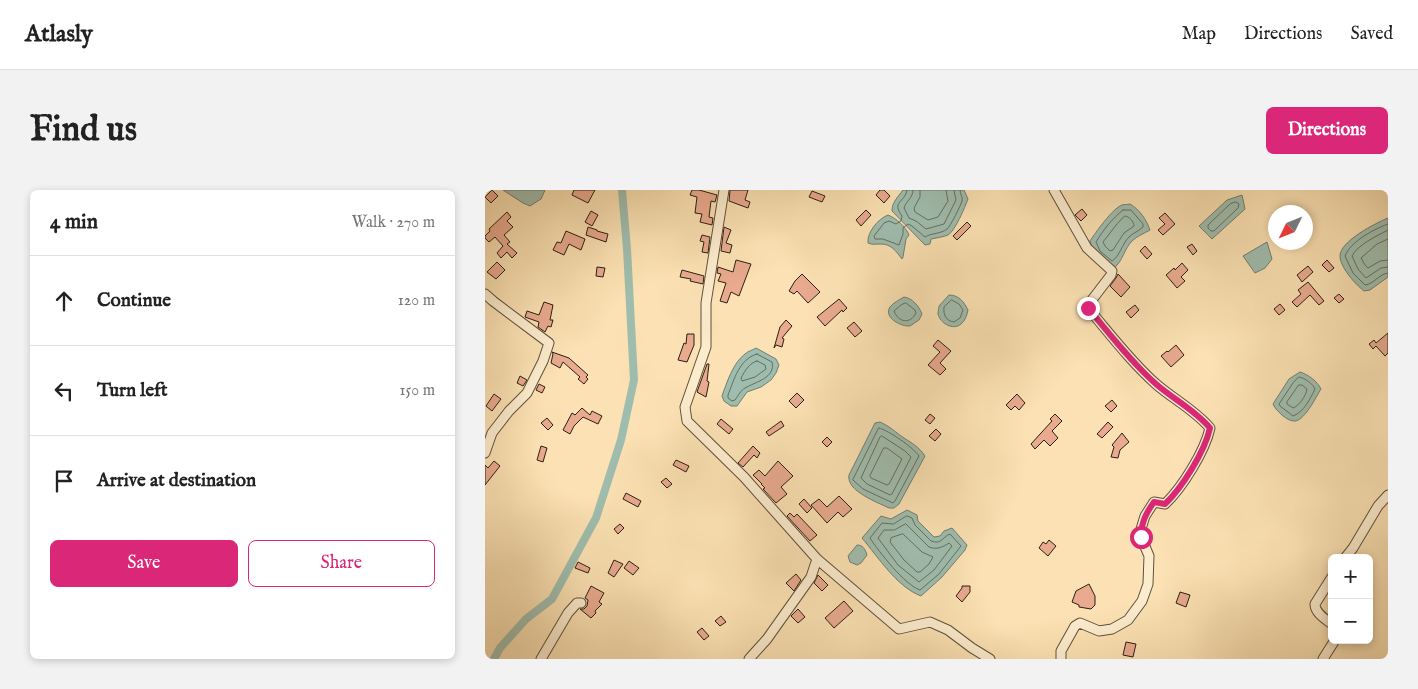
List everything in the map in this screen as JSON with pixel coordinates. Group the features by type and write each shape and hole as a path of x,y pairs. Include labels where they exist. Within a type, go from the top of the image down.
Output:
{"street":[{"path":"724,190 706,303 706,347 685,407 687,421 744,477 817,559 899,629 930,622 948,630 972,648 991,659"},
{"path":"1054,190 1087,248 1112,271 1088,305 1088,308 1154,382 1210,428 1195,464 1171,498 1165,504 1154,502 1145,516 1141,537 1149,556 1148,584 1142,601 1128,620 1112,629 1099,631 1080,623 1075,626 1061,651 1061,659"},
{"path":"485,294 549,343 543,361 527,394 509,411 492,433 485,453"},
{"path":"1348,554 1378,506 1388,495"},
{"path":"749,659 767,640 811,577 817,559"},
{"path":"1328,583 1315,607 1317,612 1328,621"},
{"path":"541,659 567,613 577,602 581,603"},
{"path":"1323,659 1332,644"}],"water":[{"path":"503,190 545,190 541,199 530,206"},
{"path":"903,190 964,190 968,199 951,233 931,239 930,244 925,245 892,211 894,202"},
{"path":"1242,195 1245,209 1212,239 1199,226 1227,200"},
{"path":"1130,204 1142,215 1150,230 1132,241 1114,268 1093,250 1090,241 1118,207"},
{"path":"888,215 900,223 909,235 906,239 902,259 888,245 868,243 869,235 874,226"},
{"path":"1388,218 1388,277 1370,290 1364,291 1352,280 1345,270 1340,256 1346,244 1359,233"},
{"path":"1267,242 1272,259 1265,268 1255,273 1243,256"},
{"path":"949,295 956,296 965,304 968,310 964,321 954,327 944,323 938,314 939,306"},
{"path":"904,297 915,303 922,314 919,320 910,326 894,321 889,315 890,307"},
{"path":"756,348 776,359 779,365 776,373 771,380 761,387 747,392 737,406 731,406 724,401 722,396 728,379 741,358"},
{"path":"1300,372 1317,383 1321,389 1302,418 1293,421 1283,416 1273,404 1289,379"},
{"path":"880,422 915,446 925,456 899,504 894,508 889,508 863,495 849,481 849,475 875,423"},
{"path":"907,510 917,515 918,521 934,537 940,536 944,531 952,528 967,545 965,550 942,577 921,596 912,592 896,579 862,538 881,516 891,519"},
{"path":"857,545 863,548 867,555 857,565 850,562 848,556"}],"building":[{"path":"492,190 498,196 491,203 485,197"},
{"path":"574,190 595,190 588,203 572,195"},
{"path":"692,190 717,195 715,202 711,201 709,217 713,218 712,225 700,222 702,214 695,213 697,197 690,195"},
{"path":"730,190 748,190 745,200 750,202 748,208 729,201"},
{"path":"880,190 884,190 890,196 884,203 876,195"},
{"path":"812,191 825,196 822,202 809,197"},
{"path":"1082,209 1087,215 1081,221 1075,215"},
{"path":"866,210 871,215 861,226 856,220"},
{"path":"591,211 598,215 592,226 585,222"},
{"path":"507,212 511,217 507,221 513,227 504,235 510,242 507,244 517,253 512,258 507,252 501,258 497,253 503,246 495,237 489,242 485,236 490,231 489,229"},
{"path":"1165,213 1175,224 1163,235 1158,230 1165,224 1159,218"},
{"path":"967,222 971,226 957,240 953,236"},
{"path":"588,227 608,234 606,242 586,235"},
{"path":"724,227 731,230 726,243 732,245 730,253 721,251"},
{"path":"566,231 585,239 581,250 569,244 564,255 553,250 557,242 561,243"},
{"path":"702,235 710,237 708,253 702,252 704,242 700,241"},
{"path":"1192,244 1197,251 1193,255 1187,247"},
{"path":"1145,246 1152,254 1147,259 1140,251"},
{"path":"736,260 751,264 739,296 731,292 727,303 720,301 726,283 718,281 721,274 717,273 718,267 733,272"},
{"path":"1327,260 1334,268 1329,272 1322,265"},
{"path":"497,262 505,270 496,279 487,272"},
{"path":"1182,263 1188,270 1181,277 1185,281 1177,288 1166,275"},
{"path":"1308,266 1313,272 1302,282 1297,275"},
{"path":"597,267 605,268 603,277 596,276"},
{"path":"682,270 704,276 703,284 680,277"},
{"path":"802,274 820,292 808,303 797,291 794,294 789,291"},
{"path":"1118,274 1130,287 1121,297 1110,286"},
{"path":"1308,282 1324,301 1319,305 1310,295 1297,307 1292,302 1301,294 1298,290"},
{"path":"1339,294 1344,299 1339,303 1334,298"},
{"path":"839,299 847,308 843,312 842,310 825,326 817,317"},
{"path":"544,302 553,305 550,320 553,320 551,327 548,326 545,332 538,327 539,322 525,317 527,311 539,315"},
{"path":"1280,304 1285,310 1279,315 1274,309"},
{"path":"1135,305 1139,310 1131,318 1126,312"},
{"path":"786,320 792,326 782,338 784,339 782,347 776,345 774,348 780,327"},
{"path":"854,322 862,331 855,337 847,328"},
{"path":"1388,333 1388,353 1385,356 1376,346 1373,349 1369,344 1374,340 1376,343"},
{"path":"687,334 694,334 694,345 687,362 678,360 684,343 686,344"},
{"path":"938,340 951,351 940,363 946,369 940,375 928,365 940,352 933,346"},
{"path":"1176,345 1184,355 1171,367 1161,356"},
{"path":"552,352 569,358 588,375 586,377 588,379 584,384 578,379 580,377 563,362 560,368 551,363"},
{"path":"707,364 709,364 707,381 709,382 706,397 697,392"},
{"path":"520,376 527,380 523,386 517,383"},
{"path":"539,384 545,387 542,393 536,390"},
{"path":"797,393 804,400 796,408 789,401"},
{"path":"494,394 501,399 492,411 486,406"},
{"path":"1017,394 1025,403 1019,410 1015,406 1011,410 1006,405"},
{"path":"1112,400 1117,406 1111,412 1105,406"},
{"path":"582,408 590,415 592,411 602,416 598,424 583,417 574,426 570,434 563,430 572,413 575,415"},
{"path":"930,414 935,418 930,424 925,420"},
{"path":"1055,414 1062,421 1052,431 1058,438 1050,446 1044,440 1035,449 1031,444 1052,421 1050,419"},
{"path":"547,418 553,425 548,430 541,423"},
{"path":"721,419 733,429 729,434 717,424"},
{"path":"781,421 784,426 769,436 766,432"},
{"path":"1108,422 1113,427 1102,438 1097,434"},
{"path":"936,429 941,434 935,441 929,436"},
{"path":"1122,433 1129,442 1120,450 1118,458 1111,457 1114,447 1112,445"},
{"path":"827,437 832,442 827,447 822,442"},
{"path":"541,446 547,448 543,462 537,460"},
{"path":"753,446 760,453 757,458 754,455 743,467 738,463"},
{"path":"676,460 689,466 686,472 673,465"},
{"path":"494,461 500,466 485,485 485,465 488,468"},
{"path":"778,461 793,476 781,487 787,494 776,503 753,475 759,470 765,476"},
{"path":"666,478 672,484 667,488 661,482"},
{"path":"626,493 641,501 638,507 623,499"},
{"path":"839,496 852,509 843,517 838,512 827,523 811,505 819,499 827,507"},
{"path":"804,499 812,508 807,513 799,504"},
{"path":"790,513 794,517 797,514 817,535 810,541 787,516"},
{"path":"620,524 624,528 618,534 614,529"},
{"path":"1049,540 1056,546 1048,556 1039,548 1043,542 1046,544"},
{"path":"614,560 623,564 614,577 608,573"},
{"path":"629,561 639,568 633,575 624,568"},
{"path":"578,562 590,568 588,573 575,568"},
{"path":"796,574 801,580 794,591 786,583"},
{"path":"818,575 828,585 822,591 814,583"},
{"path":"1089,584 1095,596 1095,605 1091,609 1079,607 1079,605 1072,602 1076,591"},
{"path":"591,586 604,593 599,602 602,604 591,618 580,609 584,609 587,606 588,600 585,598"},
{"path":"962,586 970,586 970,592 962,602 956,596"},
{"path":"1180,592 1190,595 1186,607 1176,603"},
{"path":"844,601 853,611 834,628 825,618"},
{"path":"798,609 805,617 798,623 791,616"},
{"path":"721,616 726,622 720,626 715,621"},
{"path":"702,628 709,636 704,640 697,632"},
{"path":"1126,642 1136,644 1133,657 1123,655"}],"waterway":[{"path":"494,659 500,648 526,619 552,599 596,518 621,440 634,380 622,190"}],"route":[{"path":"1088,308 1154,382 1210,428 1195,464 1171,498 1165,504 1154,502 1145,516 1141,537"}]}
